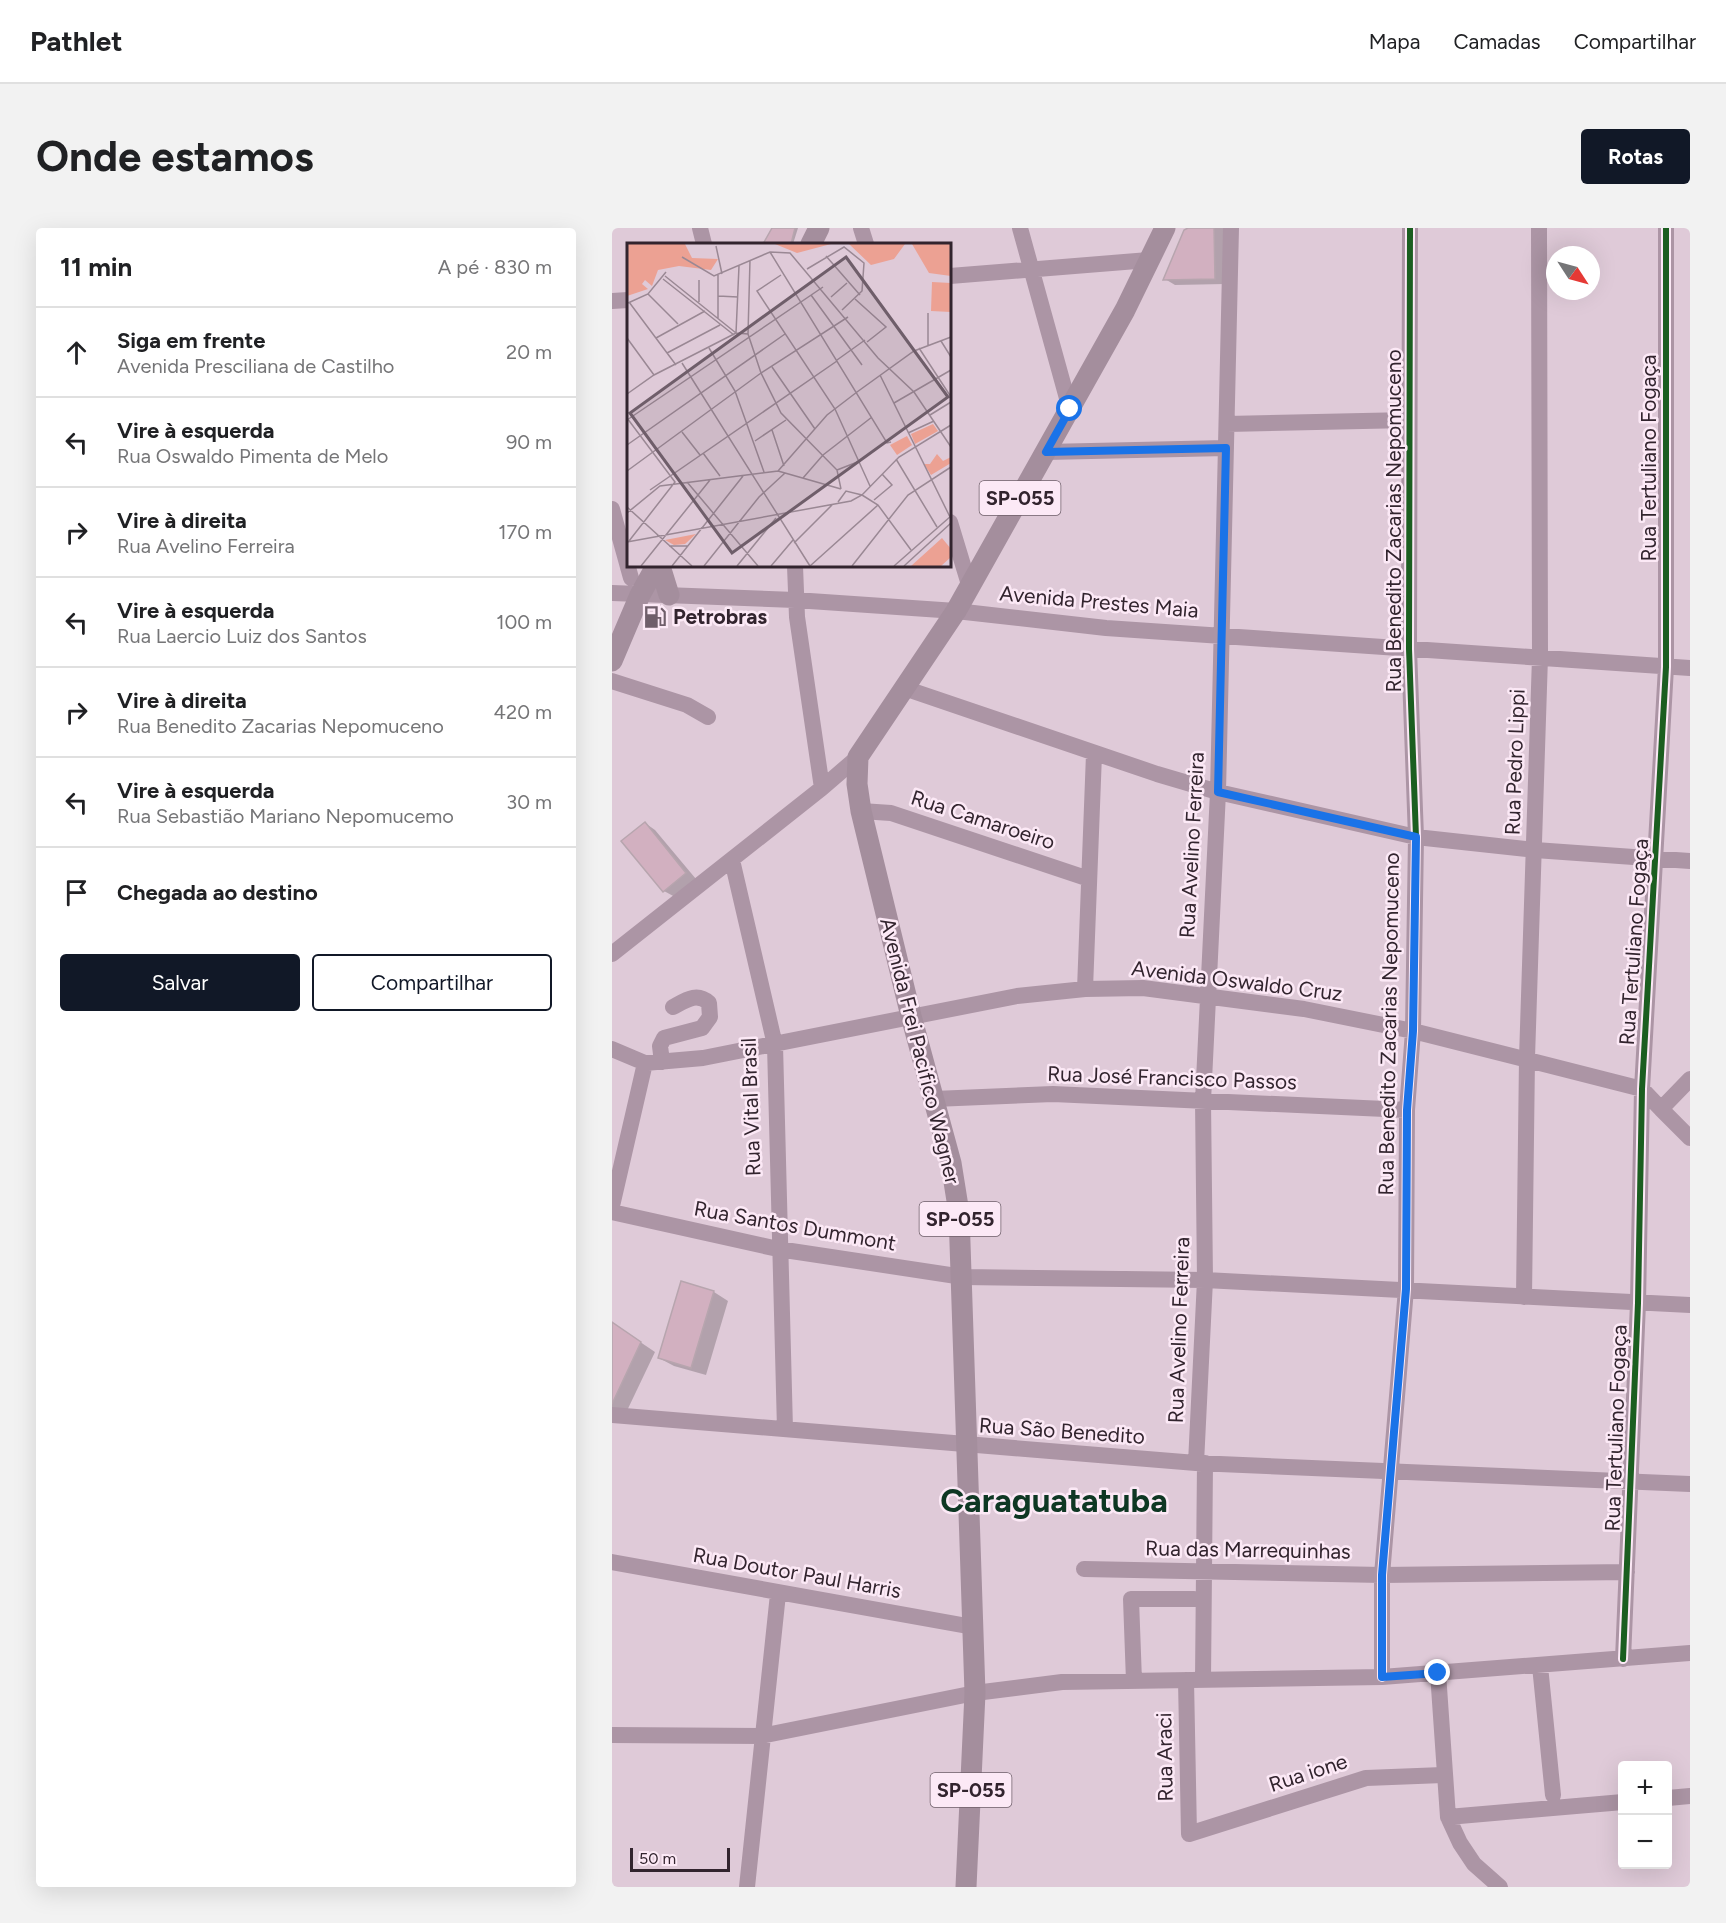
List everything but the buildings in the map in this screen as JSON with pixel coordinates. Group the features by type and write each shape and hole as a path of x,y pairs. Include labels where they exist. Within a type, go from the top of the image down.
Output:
{"main road":[{"path":"812,243 819,228"},
{"name":"SP-055","path":"858,757 956,611 1070,409 1165,228"},
{"path":"612,661 635,586 656,567"},
{"path":"657,567 669,596"},
{"name":"Avenida Frei Pacifico Wagner","path":"858,757 857,784 861,811 911,1016 951,1163 959,1213 963,1277 975,1693 966,1887"}],"street":[{"path":"700,228 705,243"},
{"path":"861,228 866,243"},
{"path":"1020,228 1070,409"},
{"name":"Rua Avelino Ferreira","path":"1203,1680 1204,1573 1201,1463 1205,1280 1203,1101 1218,792 1231,228"},
{"name":"Rua Benedito Zacarias Nepomuceno","path":"1382,1677 1382,1575 1406,1289 1407,1110 1413,1031 1416,837 1409,649 1410,228"},
{"name":"Rua Pedro Lippi","path":"1524,1297 1527,1058 1540,657 1539,228"},
{"name":"Rua Tertuliano Fogaça","path":"1623,1659 1638,1303 1642,1089 1666,667 1666,228"},
{"path":"951,276 1149,260"},
{"path":"612,301 627,300"},
{"path":"1227,424 1409,420"},
{"path":"1046,452 1226,448"},
{"path":"612,509 627,559"},
{"path":"951,525 969,588"},
{"path":"629,567 635,586"},
{"path":"795,567 795,600 822,788"},
{"name":"Avenida Prestes Maia","path":"612,583 635,586 669,596 795,600 956,611 1106,628 1690,668"},
{"name":"Avenida Prestes Maia","path":"612,593 635,586"},
{"path":"612,681 687,705 708,717"},
{"path":"904,688 1094,754 1218,792 1416,837 1535,850 1690,861"},
{"path":"1085,989 1094,754"},
{"path":"612,954 858,757"},
{"name":"Rua Camaroeiro","path":"861,811 891,813 1089,879"},
{"name":"Rua Vital Brasil","path":"732,860 775,1045 778,1249 785,1429"},
{"name":"Avenida Oswaldo Cruz","path":"612,1050 653,1062 703,1058 1017,996 1085,989 1143,988 1304,1009 1413,1031 1527,1058 1642,1089"},
{"path":"612,1206 653,1062 664,1038 702,1028 710,1017 708,1003 701,997 692,997 673,1007"},
{"path":"1660,1109 1690,1079"},
{"path":"1642,1089 1690,1138"},
{"name":"Rua José Francisco Passos","path":"934,1099 1053,1094 1407,1110"},
{"name":"Rua Santos Dummont","path":"612,1212 778,1249 963,1277 1205,1280 1690,1305"},
{"name":"Rua São Benedito","path":"612,1415 968,1446 1201,1463 1690,1484"},
{"name":"Rua Doutor Paul Harris","path":"612,1562 778,1594 973,1627"},
{"name":"Rua das Marrequinhas","path":"1084,1569 1382,1575 1627,1572"},
{"path":"747,1887 761,1736 778,1594"},
{"path":"1134,1681 1131,1599 1194,1599"},
{"path":"612,1734 761,1736 975,1693 1062,1682 1382,1677 1690,1653"},
{"path":"1540,1666 1553,1795"},
{"path":"1438,1673 1443,1775 1448,1817 1460,1843 1474,1864 1500,1887"},
{"name":"Rua Araci","path":"1186,1680 1189,1834"},
{"name":"Rua ione","path":"1189,1834 1366,1778 1443,1775"},
{"path":"1672,1798 1690,1796"},
{"path":"1448,1817 1618,1802"}],"cycle path":[{"path":"1382,1677 1382,1575 1406,1289 1407,1110 1413,1031 1416,837 1409,649 1410,228"},
{"path":"1623,1659 1638,1303 1642,1089 1666,667 1666,228"}],"place":[{"name":"Petrobras","path":"655,617"}],"district":[{"name":"Caraguatatuba","path":"1054,1500"}],"route":[{"path":"1070,409 1046,452 1226,448 1218,792 1416,837 1413,1031 1407,1110 1406,1289 1382,1575 1382,1677 1438,1673"}]}
